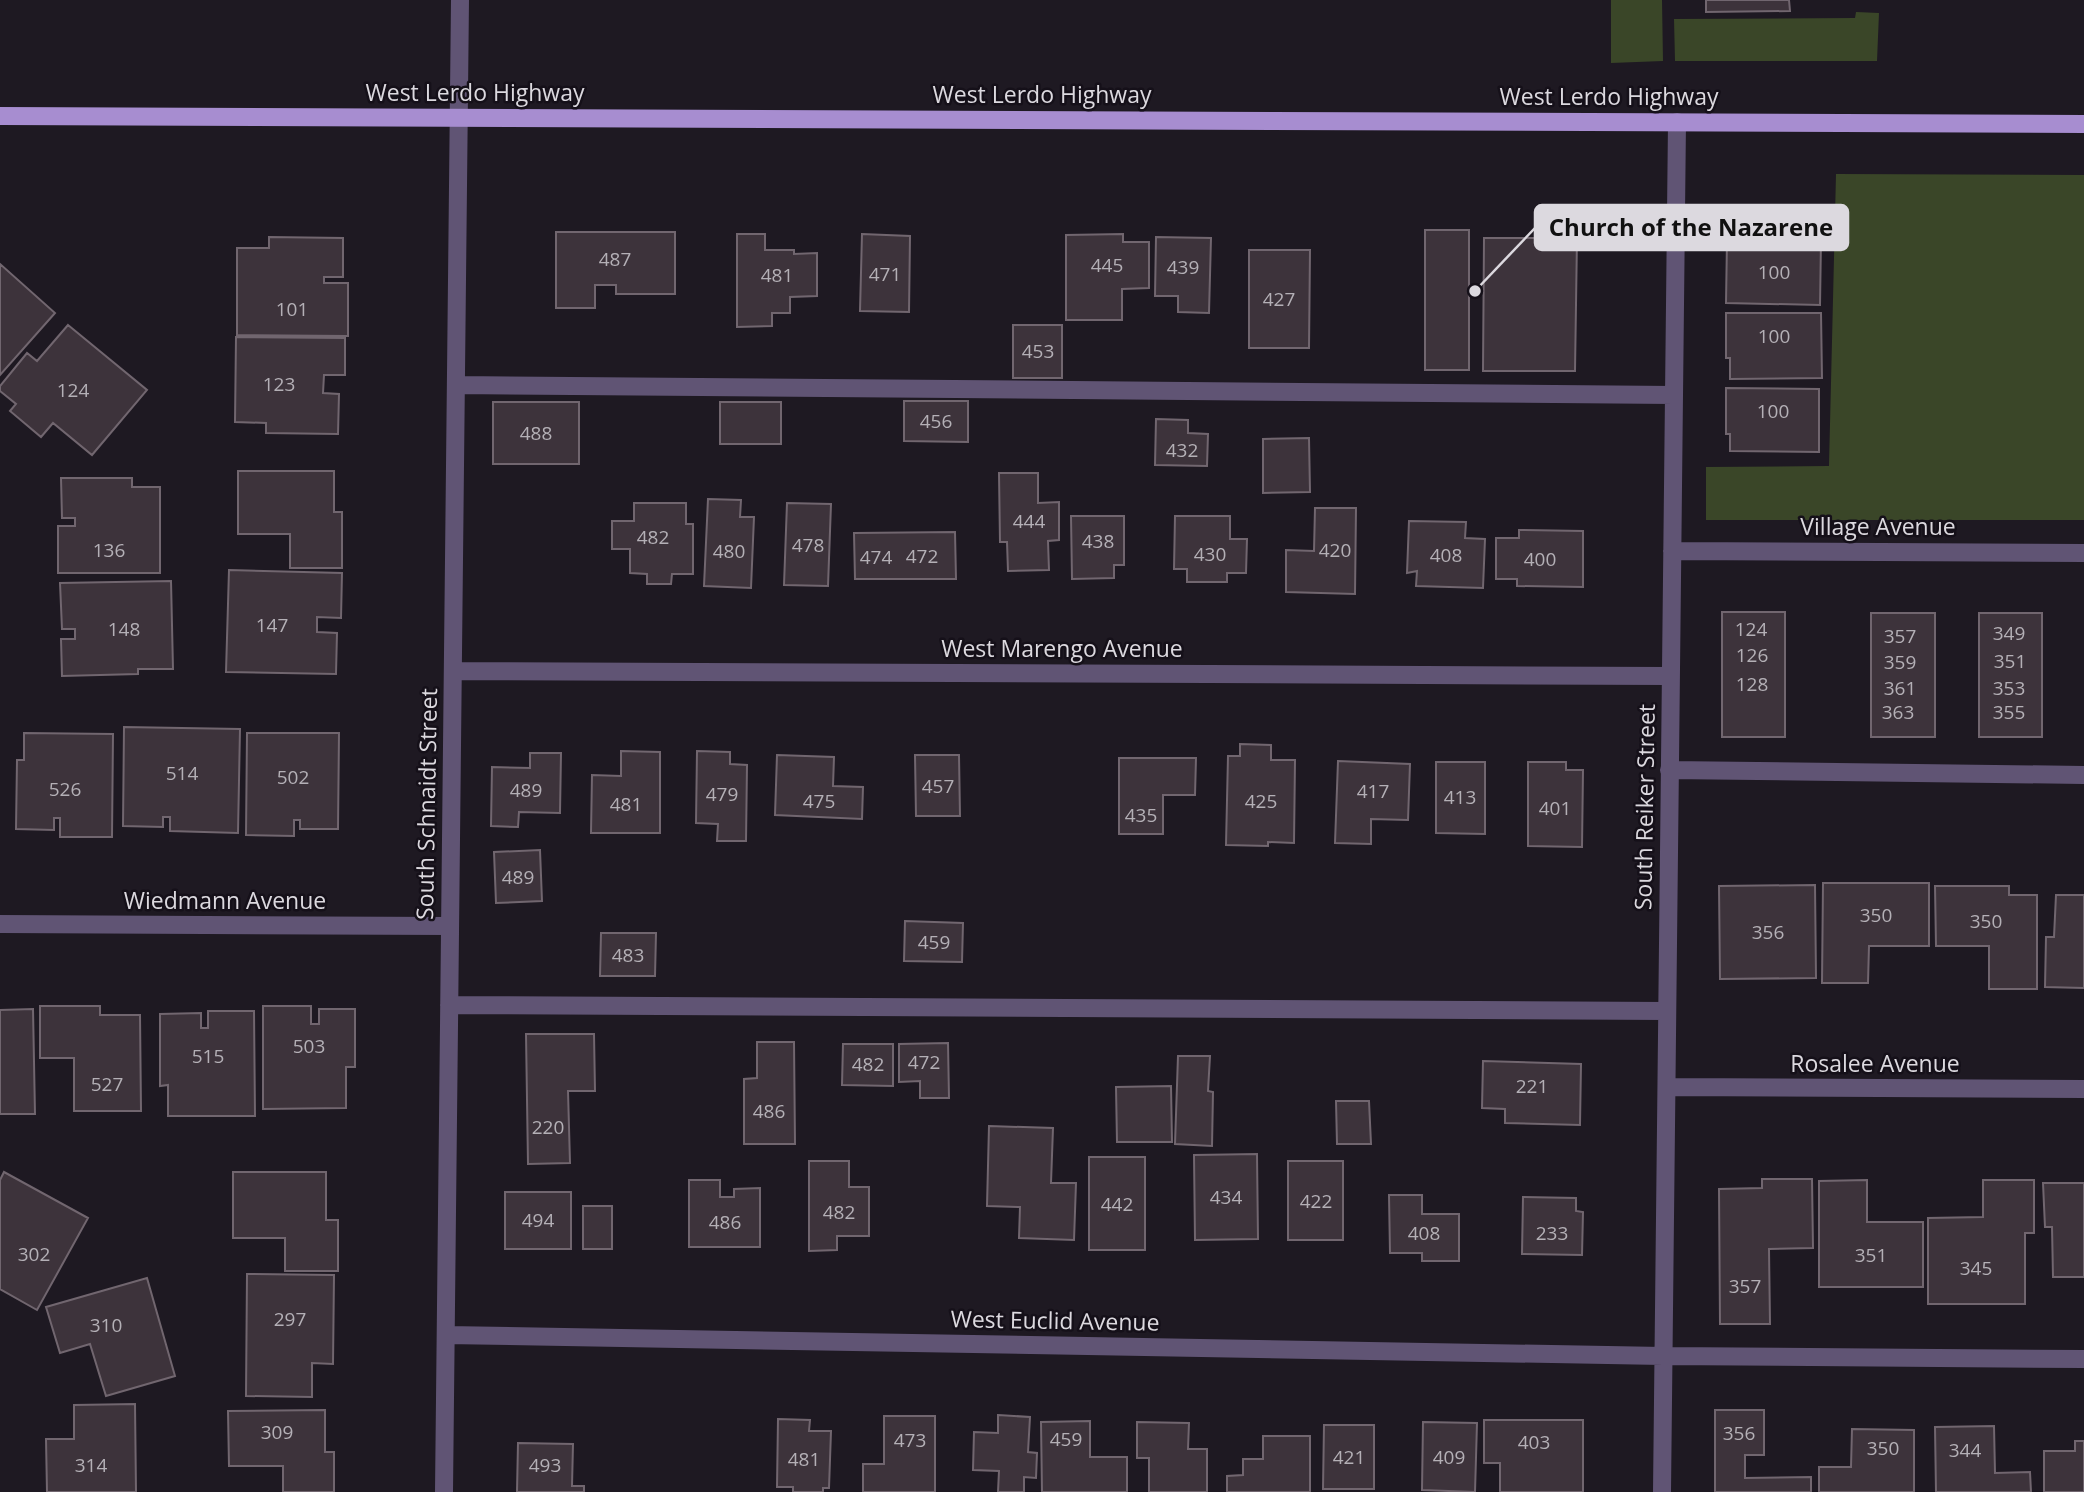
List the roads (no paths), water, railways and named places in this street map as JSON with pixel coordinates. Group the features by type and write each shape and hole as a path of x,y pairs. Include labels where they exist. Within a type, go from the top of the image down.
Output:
{"main road":[{"name":"West Lerdo Highway","path":"0,116 2084,124"}],"street":[{"name":"South Schnaidt Street","path":"444,1492 460,0"},
{"name":"South Reiker Street","path":"1662,1492 1676,122"},
{"path":"456,385 1674,395"},
{"name":"Village Avenue","path":"1672,551 2084,553"},
{"name":"West Marengo Avenue","path":"453,671 1670,676"},
{"path":"1669,770 2084,775"},
{"name":"Wiedmann Avenue","path":"0,924 450,926"},
{"path":"449,1005 1667,1011"},
{"name":"Rosalee Avenue","path":"1667,1087 2084,1089"},
{"name":"West Euclid Avenue","path":"446,1335 1663,1356 2084,1359"}],"place":[{"name":"Church of the Nazarene","path":"1475,291"}]}
